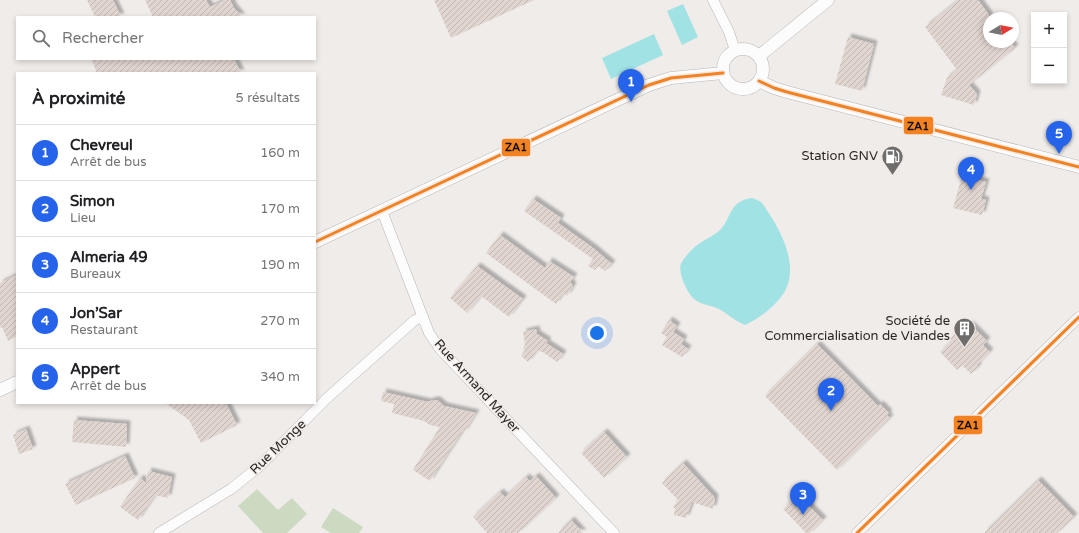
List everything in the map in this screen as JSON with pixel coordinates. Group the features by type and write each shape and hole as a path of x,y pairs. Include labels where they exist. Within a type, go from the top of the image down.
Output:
{"street":[{"path":"713,0 729,32 735,50"},
{"path":"759,56 828,0"},
{"path":"748,49 759,56 763,68 759,81 751,88 739,89 729,84 723,73 723,66 729,54 735,50 748,49"},
{"path":"316,242 649,85 672,78 723,73"},
{"path":"759,81 787,92 1079,167"},
{"name":"Rue Armand Mayer","path":"382,211 423,317 430,333 440,349 614,533"},
{"name":"Rue Monge","path":"159,533 231,489 255,470 326,399 415,320 423,317"},
{"path":"857,533 1079,317"},
{"path":"0,390 16,382"}],"green space":[{"path":"257,489 278,510 292,498 307,514 287,533 263,533 238,506"},
{"path":"333,508 363,527 359,533 331,533 321,527"}],"water":[{"path":"683,4 698,37 682,45 667,11"},
{"path":"654,34 663,55 611,79 602,58"},
{"path":"752,198 762,203 780,232 787,252 790,272 789,282 785,291 777,302 762,315 745,325 719,309 699,302 693,298 683,281 680,270 684,258 690,251 719,231 734,207 744,200"}],"building":[{"path":"87,0 113,0 121,16 95,16"},
{"path":"145,0 206,0 210,7 225,0 230,0 234,8 241,16 153,16"},
{"path":"434,0 534,0 451,38"},
{"path":"959,0 978,0 987,12 983,12 983,48 1015,48 969,85 977,94 974,105 941,95 947,78 957,70 925,27"},
{"path":"848,37 874,44 862,91 835,84"},
{"path":"91,60 234,60 240,72 97,72"},
{"path":"962,176 986,182 981,199 986,200 982,215 953,208"},
{"path":"533,199 561,218 558,223 593,248 612,264 605,271 598,266 595,270 588,266 593,259 524,211"},
{"path":"500,235 545,268 549,261 574,277 570,282 573,286 567,296 563,293 556,304 486,253"},
{"path":"477,266 523,299 509,317 481,296 467,313 450,298"},
{"path":"16,275 16,337 8,341 2,327 0,328 0,283"},
{"path":"669,320 677,326 673,332 684,339 681,344 688,349 682,357 662,345 667,337 661,333"},
{"name":"Société de Commercialisation de Viandes","path":"970,324 987,341 983,345 990,352 977,365 978,367 971,374 962,365 957,370 940,352 952,341 950,339 962,327 964,330"},
{"path":"536,329 537,334 548,341 546,343 563,354 557,362 541,351 540,352 537,350 528,362 521,356 525,350 523,348 525,345 523,332"},
{"path":"817,344 878,406 880,404 889,413 887,415 890,418 837,470 765,396"},
{"path":"383,392 428,402 437,400 444,406 476,413 464,432 463,430 430,481 413,470 440,427 430,425 424,421 392,413 394,404 381,401"},
{"path":"166,404 226,404 237,425 201,443 189,420"},
{"path":"74,420 127,424 126,447 72,442"},
{"path":"26,429 33,449 19,454 13,435"},
{"path":"604,432 627,457 604,478 581,453"},
{"path":"125,456 135,478 76,505 65,484"},
{"path":"683,463 715,498 713,509 692,502 686,518 674,515 675,509 673,506 679,501 662,483"},
{"path":"148,471 172,477 168,498 155,495 138,520 120,507 140,478 146,483"},
{"path":"536,476 556,498 518,533 487,533 473,517 500,492 505,497 526,477 530,481"},
{"path":"1038,480 1074,517 1057,533 984,533"},
{"path":"798,495 823,520 810,533 806,533 783,509"},
{"path":"571,520 583,533 558,533"}],"transit line":[{"name":"ZA1","path":"316,242 649,85 671,78 723,73"},
{"name":"ZA1","path":"759,81 787,92 1079,167"},
{"name":"ZA1","path":"857,533 1079,317"}],"place":[{"name":"Chevreul","path":"631,102"},
{"name":"Appert","path":"1059,154"},
{"name":"Station GNV","path":"893,176"},
{"name":"Jon’Sar","path":"971,190"},
{"name":"Société de Commercialisation de Viandes","path":"965,348"},
{"name":"Simon","path":"831,411"},
{"name":"Almeria 49","path":"803,515"}]}
